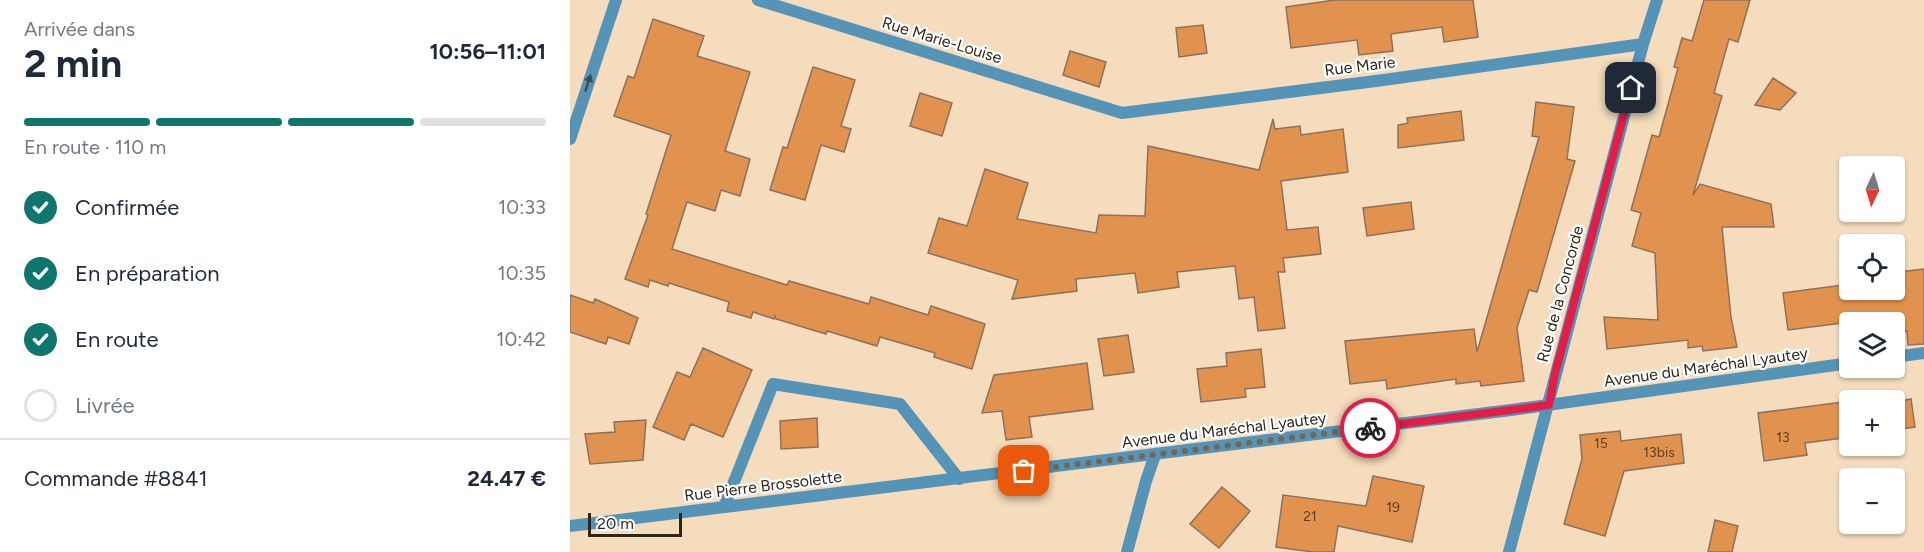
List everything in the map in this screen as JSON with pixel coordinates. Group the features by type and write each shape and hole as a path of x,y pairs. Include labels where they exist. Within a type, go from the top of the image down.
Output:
{"street":[{"path":"570,139 574,112 616,0"},
{"name":"Rue Marie-Louise","path":"758,0 1082,100"},
{"name":"Rue de la Concorde","path":"1509,552 1643,44 1657,0"},
{"name":"Rue Marie","path":"1082,100 1122,113 1643,44"},
{"path":"1905,356 1924,353"},
{"name":"Avenue du Maréchal Lyautey","path":"959,479 1549,405 1839,365"},
{"path":"724,507 773,384 900,404 959,479"},
{"path":"1127,552 1155,455"},
{"name":"Rue Pierre Brossolette","path":"570,526 959,479"}],"building":[{"path":"1335,0 1473,0 1478,37 1444,42 1442,27 1391,34 1393,51 1359,55 1357,40 1291,48 1286,7"},
{"path":"1704,0 1750,0 1738,42 1729,39 1714,93 1722,96 1693,195 1700,184 1771,204 1774,227 1722,227 1731,317 1737,347 1703,351 1702,346 1688,348 1688,340 1607,349 1604,317 1658,320 1655,253 1632,246 1641,213 1631,210 1652,135 1659,137 1678,68 1674,67 1682,38 1692,41"},
{"path":"653,19 704,36 697,56 750,72 725,151 750,159 740,196 721,190 715,211 687,202 672,249 787,285 789,281 869,304 871,297 928,315 931,306 985,324 972,369 934,357 935,353 880,337 877,346 827,331 826,334 776,319 775,316 774,319 753,312 751,318 727,311 729,302 669,283 668,286 650,280 648,287 625,279 648,215 646,214 671,135 614,116 628,76 634,78"},
{"path":"1203,25 1207,53 1179,57 1176,28"},
{"path":"1070,51 1106,62 1099,87 1063,75"},
{"path":"813,67 855,80 841,126 851,129 844,152 821,145 805,200 770,190 783,147 787,148"},
{"path":"1773,78 1796,93 1780,110 1755,105"},
{"path":"920,93 952,103 942,136 910,126"},
{"path":"1536,102 1574,107 1567,159 1575,161 1537,292 1529,290 1517,328 1524,381 1481,386 1480,381 1456,384 1456,379 1387,389 1386,380 1350,384 1345,341 1474,329 1477,352 1539,137 1532,136"},
{"path":"1461,111 1464,140 1398,148 1398,125 1408,123 1407,118"},
{"path":"1273,119 1275,129 1300,126 1301,135 1343,129 1348,172 1281,181 1287,230 1318,227 1321,254 1283,258 1285,272 1278,272 1285,328 1258,331 1254,297 1239,299 1235,266 1177,272 1179,287 1138,293 1135,273 1076,279 1077,291 1012,299 1018,280 928,253 939,218 967,226 985,169 1028,183 1017,219 1096,233 1099,215 1145,216 1148,146 1259,170"},
{"path":"1411,202 1414,229 1367,236 1363,208"},
{"path":"1924,269 1924,344 1908,345 1905,312 1839,312 1839,323 1788,330 1783,293 1839,285 1839,300 1905,300 1905,271"},
{"path":"570,295 593,303 595,299 638,318 629,344 608,337 606,344 570,332"},
{"path":"1128,335 1134,372 1104,376 1098,339"},
{"path":"703,348 752,370 723,437 691,424 684,440 653,427 677,372 690,377"},
{"path":"1261,349 1265,387 1245,389 1246,397 1201,402 1197,369 1227,366 1226,353"},
{"path":"1087,363 1093,409 1029,417 1032,437 1006,440 1002,411 982,413 994,375"},
{"path":"1911,399 1915,427 1905,428 1905,400"},
{"path":"1839,402 1839,438 1805,443 1807,455 1764,461 1758,413"},
{"path":"817,418 818,447 781,449 780,421"},
{"path":"646,420 643,460 590,464 585,434 615,432 614,422"},
{"path":"1620,431 1621,441 1681,434 1684,463 1624,471 1605,536 1564,524 1582,459 1580,435"},
{"path":"1373,476 1424,486 1412,542 1338,526 1334,552 1313,552 1276,547 1283,495 1366,506"},
{"path":"1222,487 1250,511 1219,548 1190,524"},
{"path":"1715,520 1738,526 1732,552 1708,552"}],"way so far":[{"path":"1024,471 1370,428"}],"route":[{"path":"1370,428 1549,405 1555,374 1631,88"}]}
